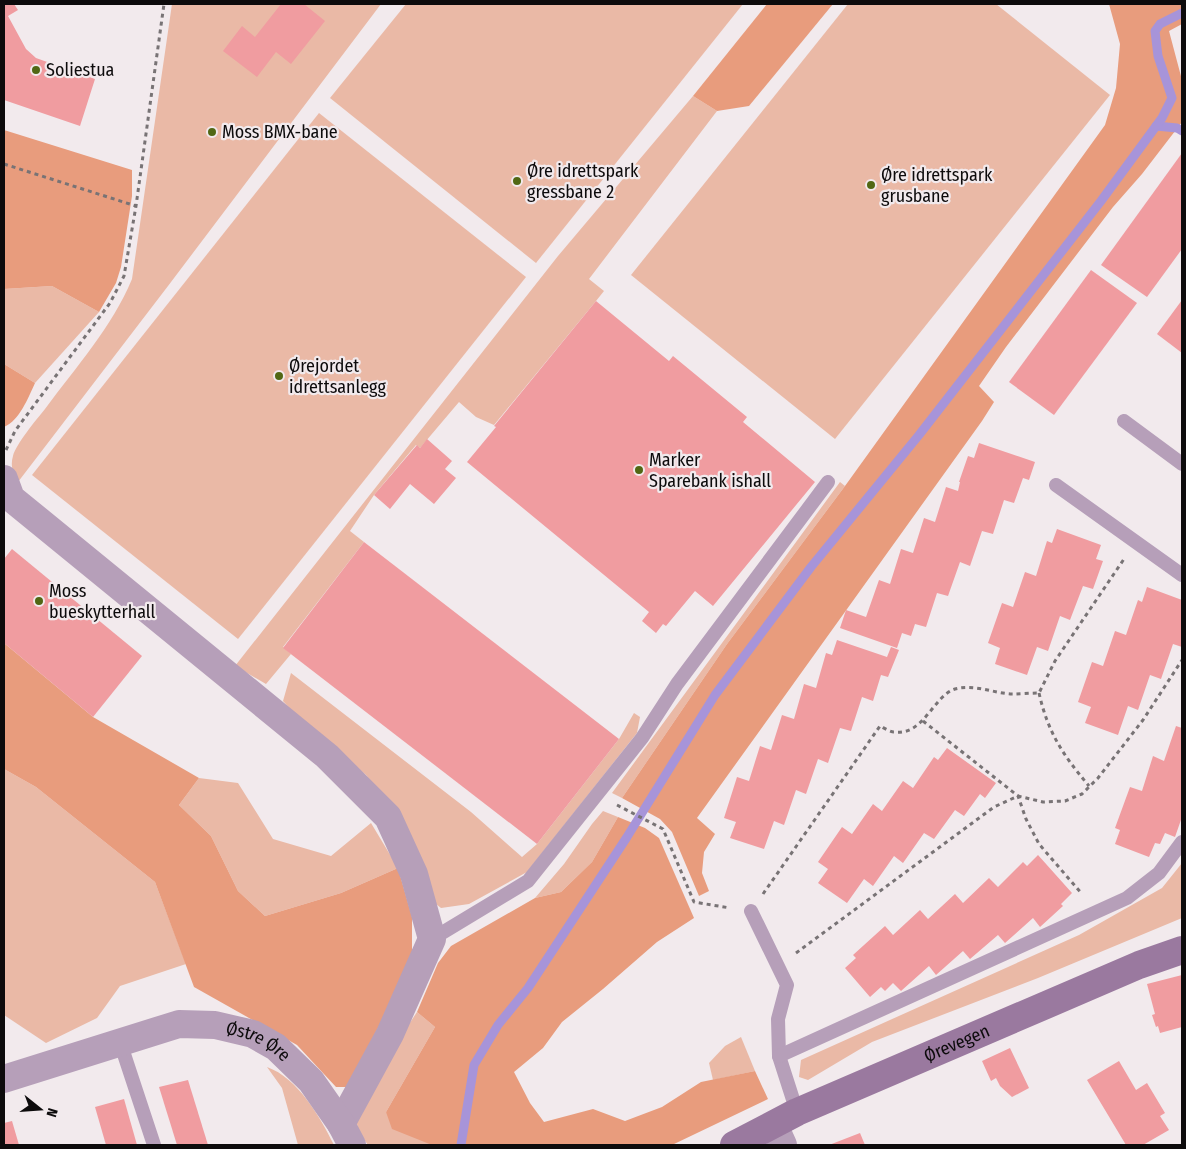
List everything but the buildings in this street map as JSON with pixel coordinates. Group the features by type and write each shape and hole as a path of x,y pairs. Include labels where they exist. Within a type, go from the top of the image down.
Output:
{"street":[{"path":"4,479 12,498 328,756 388,817 414,874 432,939 346,1134"},
{"name":"Ørevegen","path":"734,1145 778,1135 797,1112 1139,965 1182,950"},
{"name":"Østre Øre","path":"4,1080 179,1024 215,1025 253,1034 276,1047 311,1081 346,1134"}],"lane":[{"path":"1124,421 1182,464"},
{"path":"432,939 528,881 642,738 672,681 828,482"},
{"path":"1056,484 1182,575"},
{"path":"779,1056 1127,898 1159,873 1182,842"},
{"path":"750,911 787,985 778,1019 779,1056 797,1112"},
{"path":"120,1042 154,1145"}],"path":[{"path":"4,458 14,431 113,296 124,276 136,206 164,4"},
{"path":"4,164 136,206"},
{"path":"1089,786 1065,757 1056,742 1044,715 1038,693 1055,661 1136,542"},
{"path":"923,721 1018,796 1043,802 1065,801 1082,794 1089,786 1143,720 1182,660"},
{"path":"626,809 663,829 694,902 750,911 880,726 893,732 905,731 923,721 944,696 954,690 974,688 1012,694 1038,693"},
{"path":"1018,796 1026,819 1039,844 1096,912"},
{"path":"778,967 994,807 1018,796"}],"shaded area":[{"name":"Moss BMX-bane","path":"172,4 381,4 18,482 13,472 12,463 18,445 104,330 124,297 132,279"},
{"name":"Øre idrettspark gressbane 2","path":"406,4 743,4 536,263 330,98"},
{"path":"767,4 833,4 749,106 717,111 693,96"},
{"name":"Øre idrettspark grusbane","path":"848,4 996,4 1110,95 835,439 631,275"},
{"path":"1109,4 1182,4 1182,24 1169,31 1182,80 1182,122 1142,174 1113,207 1006,347 979,386 994,402 982,421 697,818 715,834 704,852 702,873 709,891 699,896 672,832 660,819 622,798 727,644 845,486 1105,125 1116,88 1120,44"},
{"path":"693,96 717,111 589,279 604,291 596,301 494,425 476,417 459,402 420,448 416,445 374,495 350,531 364,542 283,647 291,654 266,684 235,666 558,256"},
{"name":"Ørejordet idrettsanlegg","path":"319,113 526,277 238,639 32,475"},
{"path":"4,130 132,170 132,196 121,267 116,283 99,312 52,286 4,289"},
{"path":"52,286 99,312 35,383 4,364 4,289"},
{"path":"4,364 35,383 19,414 10,424 4,427"},
{"path":"840,482 845,486 727,644 622,798 612,793"},
{"path":"4,643 93,717 199,778 179,805 211,836 238,891 265,916 341,893 398,868 412,917 412,963 347,1087 336,1087 297,1045 194,987 155,882 36,787 4,769"},
{"path":"291,673 471,812 522,857 537,844 619,739 634,713 640,717 637,733 527,872 469,904 441,908 431,900 391,807 366,775 293,712 283,701"},
{"path":"4,769 36,787 155,882 186,964 120,986 97,1018 46,1043 4,1015"},
{"path":"199,778 238,783 273,839 331,856 371,823 398,868 341,893 265,916 238,891 211,836 179,805"},
{"path":"603,811 618,817 592,862 561,892 535,898 564,864"},
{"path":"618,817 645,828 659,838 694,918 657,942 562,1022 543,1048 514,1072 530,1103 544,1122 593,1109 625,1121 662,1107 701,1082 755,1071 768,1099 672,1145 432,1145 392,1129 386,1112 435,1027 417,1012 438,963 451,946 535,898 561,892 592,862"},
{"path":"1182,863 1182,918 1038,978 872,1042 808,1080 799,1077 801,1060 1079,935 1162,888"},
{"path":"417,1012 435,1027 386,1112 432,1145 368,1145 357,1124 358,1113 371,1084"},
{"path":"741,1037 755,1071 713,1080 709,1063 725,1046"},
{"path":"267,1067 278,1072 298,1089 315,1111 334,1145 298,1145 282,1088"}],"waterway":[{"path":"461,1145 474,1065 498,1025 528,988 627,837 715,695 811,567 919,435 1101,201 1162,118 1172,98 1158,56 1155,31 1160,24 1182,13"},
{"path":"1156,126 1177,128 1182,131"}],"place":[{"name":"Soliestua","path":"36,70"},
{"name":"Moss BMX-bane","path":"212,132"},
{"name":"Øre idrettspark gressbane 2","path":"517,181"},
{"name":"Øre idrettspark grusbane","path":"871,185"},
{"name":"Ørejordet idrettsanlegg","path":"279,376"},
{"name":"Marker Sparebank ishall","path":"639,470"},
{"name":"Moss bueskytterhall","path":"39,601"}]}
